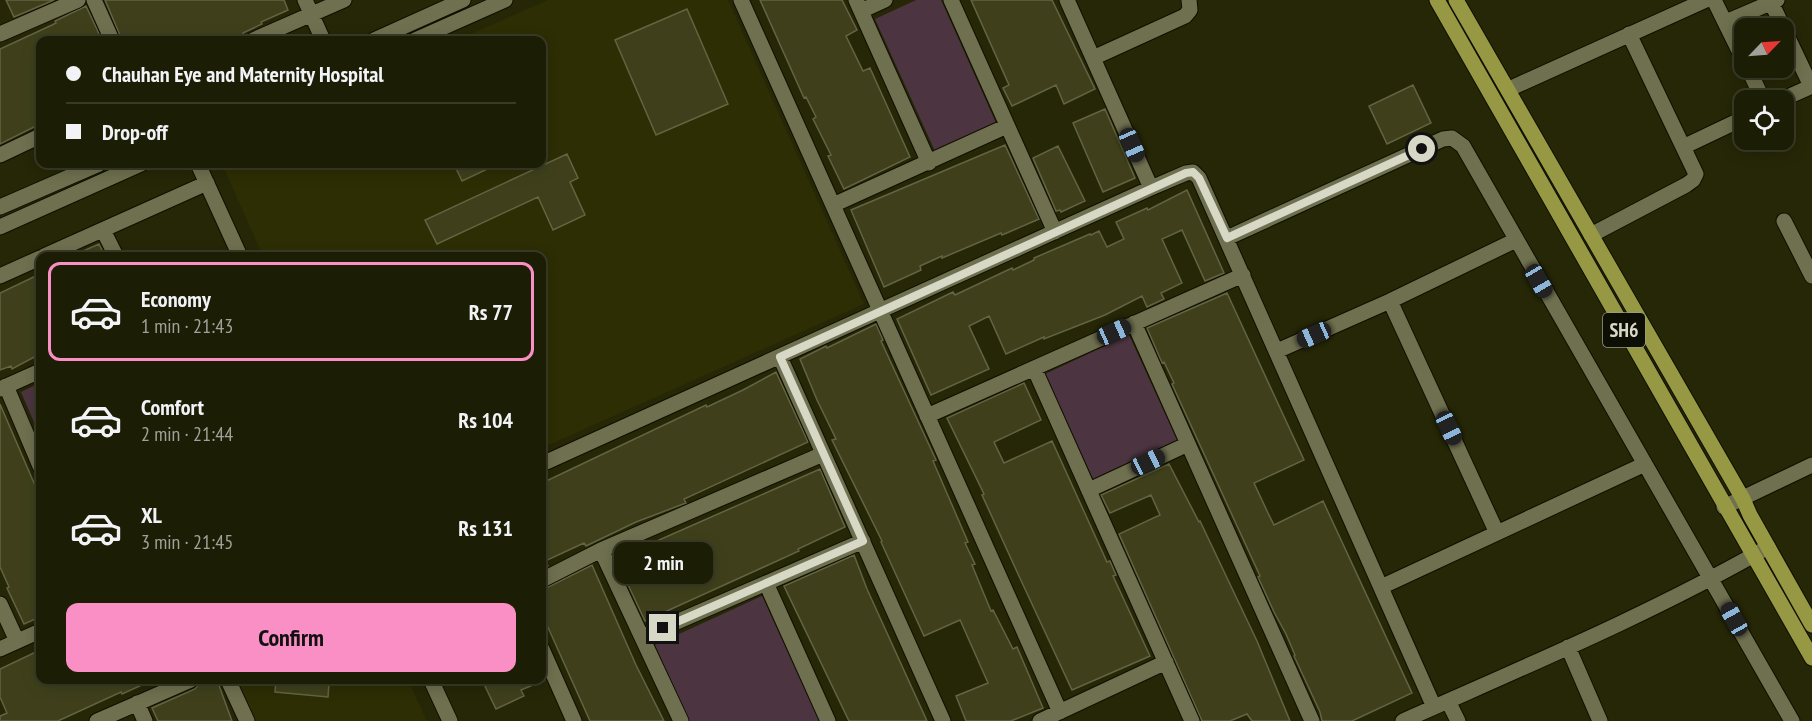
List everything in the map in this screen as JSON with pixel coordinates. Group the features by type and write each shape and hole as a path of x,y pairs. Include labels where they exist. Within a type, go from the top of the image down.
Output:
{"main road":[{"name":"SH6","path":"1437,0 1812,658"},
{"name":"SH6","path":"1456,0 1743,499 1812,625"}],"street":[{"path":"2,29 78,0"},
{"path":"94,0 110,36"},
{"path":"260,36 308,7 344,0"},
{"path":"383,36 463,0"},
{"path":"424,36 505,0"},
{"path":"741,0 1060,712"},
{"path":"885,0 858,5 929,163"},
{"path":"951,0 1055,232"},
{"path":"1066,0 1151,188"},
{"path":"1093,58 1185,16 1190,10 1189,0"},
{"path":"1509,89 1706,0"},
{"path":"1714,0 1734,39"},
{"path":"1726,22 1774,1 1811,86 1794,94"},
{"path":"308,7 321,36"},
{"path":"1591,235 1693,180 1696,174 1629,34"},
{"path":"1683,147 1734,123"},
{"path":"833,206 1007,126"},
{"path":"0,155 36,138"},
{"path":"1227,238 1443,139 1452,138 1463,146 1792,721"},
{"path":"0,207 90,168"},
{"path":"0,227 132,168"},
{"path":"200,168 238,252"},
{"path":"546,462 1151,188 1193,172 1199,178 1227,238 1381,587 1441,704 1458,721"},
{"path":"53,252 207,183"},
{"path":"1784,220 1812,276"},
{"path":"104,230 114,252"},
{"path":"1277,351 1390,301 1516,240"},
{"path":"0,276 36,260"},
{"path":"927,416 1243,275"},
{"path":"1390,301 1497,533"},
{"path":"1134,323 1312,721"},
{"path":"780,357 943,721"},
{"path":"1034,368 1192,721"},
{"path":"36,373 3,388 36,458"},
{"path":"1089,490 1188,444"},
{"path":"546,578 601,550 823,454"},
{"path":"1381,587 1645,464"},
{"path":"1724,507 1812,465"},
{"path":"642,637 863,541"},
{"path":"1403,721 1568,647 1712,578 1768,547"},
{"path":"601,550 681,721"},
{"path":"766,583 828,721"},
{"path":"0,604 16,641"},
{"path":"0,649 36,633"},
{"path":"1568,647 1600,721"},
{"path":"546,658 574,721"},
{"path":"1040,721 1166,662"},
{"path":"97,721 182,684"},
{"path":"230,684 247,721"},
{"path":"433,684 450,721"},
{"path":"137,703 145,721"}],"shaded area":[{"path":"548,0 728,0 864,304 546,446 546,252 261,252 224,168 546,168 546,36 466,36"},
{"path":"916,0 941,0 996,123 935,151 875,19"},
{"path":"1129,335 1177,440 1093,479 1045,374"},
{"path":"36,385 36,427 21,392"},
{"path":"762,596 819,721 689,721 655,645"},
{"path":"233,684 410,684 427,721 250,721"}],"building":[{"path":"6,0 54,0 14,17"},
{"path":"105,0 284,0 288,10 261,22 262,24 243,33 244,36 120,36"},
{"path":"760,0 842,0 857,30 846,36 863,71 870,68 910,157 844,189 828,156 831,155 813,119 816,117 806,97 804,98"},
{"path":"971,0 1052,0 1095,89 1064,104 1056,85 1012,106 1003,88 1009,85"},
{"path":"86,6 100,36 36,36 36,126 0,144 0,49 56,23 55,21"},
{"path":"687,9 728,104 656,135 615,40"},
{"path":"1413,85 1431,123 1387,144 1369,106"},
{"path":"1105,109 1135,178 1103,192 1073,123"},
{"path":"1005,145 1039,219 942,258 942,256 920,266 921,270 884,287 851,210"},
{"path":"1058,146 1085,201 1061,212 1056,211 1033,158"},
{"path":"567,154 578,178 570,182 585,215 553,230 538,197 437,244 425,220 537,168 546,168 546,164"},
{"path":"456,168 490,168 462,181"},
{"path":"1187,190 1224,273 1205,281 1182,230 1162,239 1182,283 1161,293 1164,299 1147,307 1142,296 1105,315 1044,339 1044,337 1006,354 989,316 969,326 989,369 931,395 897,319 953,292 955,295 1090,234 1099,231 1107,247 1124,239 1116,222 1147,208 1148,210"},
{"path":"99,244 103,252 81,252"},
{"path":"36,276 36,356 12,369 11,366 0,370 0,293"},
{"path":"1227,293 1304,460 1254,483 1274,525 1323,501 1412,693 1352,721 1322,721 1286,634 1258,577 1260,576 1172,384 1174,383 1164,362 1162,363 1147,328"},
{"path":"876,324 883,340 881,341 936,460 933,461 968,542 965,543 975,564 972,565 991,611 993,610 1013,649 1017,647 1043,708 1011,721 966,721 956,696 988,683 961,622 960,620 924,636 882,541 832,440 836,439 800,359"},
{"path":"776,372 808,442 684,499 686,503 546,561 546,481 706,405 707,407"},
{"path":"1024,383 1041,420 994,442 1004,463 1052,441 1107,562 1110,561 1116,575 1113,576 1150,656 1072,690 982,495 984,494 947,418"},
{"path":"0,404 36,488 36,619 24,624 0,567"},
{"path":"1169,464 1200,521 1257,641 1290,721 1252,721 1247,714 1230,721 1202,721 1119,534 1160,515 1151,495 1110,513 1101,495"},
{"path":"820,469 845,527 798,549 799,551 645,621 616,559"},
{"path":"854,555 927,721 849,721 784,586"},
{"path":"592,565 636,665 664,721 590,721 546,623 546,588"},
{"path":"36,652 36,684 144,684 58,721 0,721 0,716 7,713 0,697 0,669"},
{"path":"199,684 218,684 232,721 158,721 152,708 195,689"},
{"path":"276,684 329,684 328,697 275,692"},
{"path":"484,684 535,684 521,690 524,696 496,709"}],"route":[{"path":"663,628 863,541 780,357 1186,173 1193,172 1199,178 1227,238 1422,149"}]}
